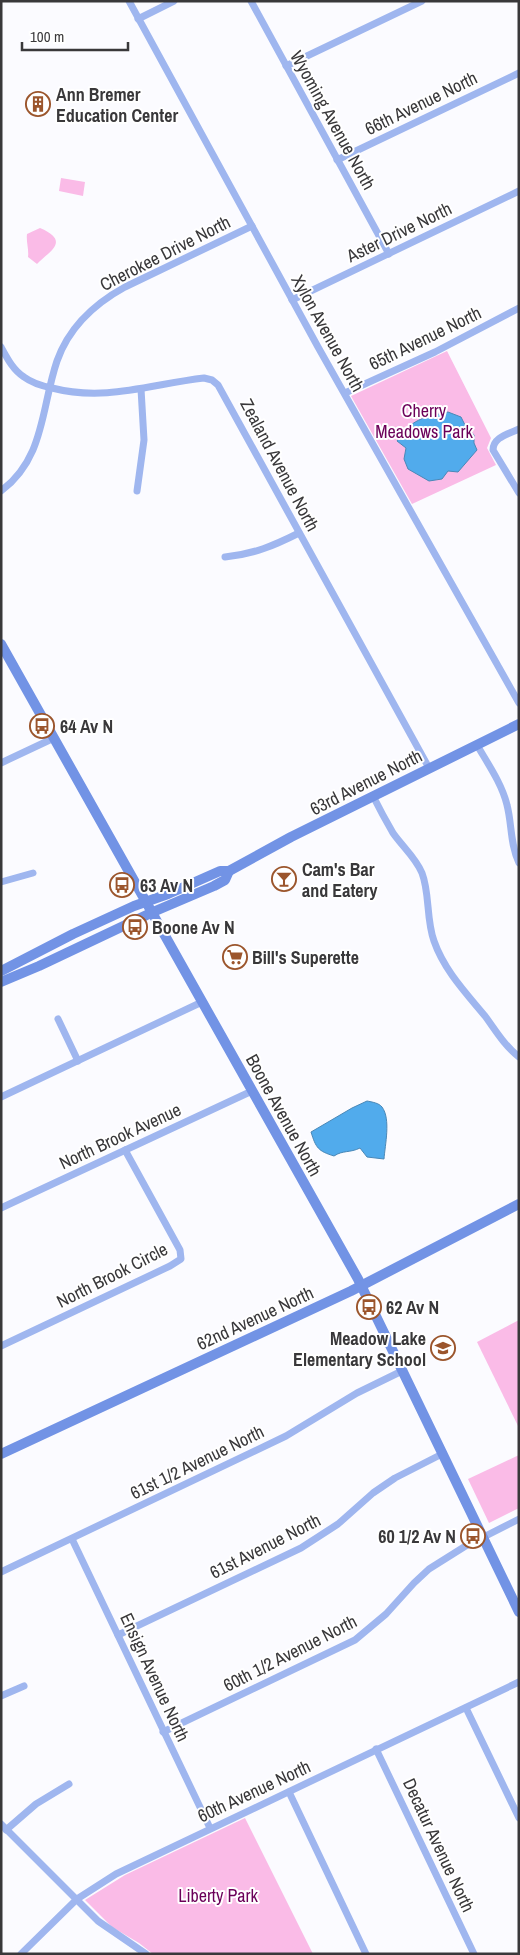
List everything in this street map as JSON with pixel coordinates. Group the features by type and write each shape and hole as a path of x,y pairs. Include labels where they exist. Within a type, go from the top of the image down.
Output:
{"street":[{"name":"Xylon Avenue North","path":"129,1 292,300 519,703"},
{"path":"138,18 174,1"},
{"name":"Wyoming Avenue North","path":"251,1 389,254"},
{"path":"286,66 422,1"},
{"name":"66th Avenue North","path":"337,160 519,73"},
{"name":"Aster Drive North","path":"292,300 519,192"},
{"name":"Cherokee Drive North","path":"1,491 18,476 34,451 57,360 77,324 106,297 252,226"},
{"name":"65th Avenue North","path":"345,393 434,352 519,308"},
{"name":"Zealand Avenue North","path":"1,347 22,377 30,382 76,393 106,394 204,378 212,380 218,385 429,768"},
{"path":"137,491 144,440 141,389"},
{"path":"519,429 497,440 493,445 493,450 519,493"},
{"path":"225,557 247,555 263,550 299,532"},
{"name":"Boone Avenue North","path":"1,644 361,1286 519,1612"},
{"name":"63rd Avenue North","path":"1,970 145,901 168,894 220,871 229,871 373,796 519,724"},
{"path":"1,763 54,738"},
{"path":"477,745 504,795 510,819 513,847 519,863"},
{"path":"373,796 393,832 421,871 425,882 429,922 434,941 443,960 453,977 487,1019 504,1044 519,1057"},
{"name":"63rd Avenue North","path":"1,982 219,883 224,880 229,871"},
{"path":"1,882 33,874"},
{"path":"1,1097 202,1002"},
{"path":"58,1019 78,1061"},
{"name":"North Brook Avenue","path":"1,1208 252,1091"},
{"name":"North Brook Circle","path":"1,1346 170,1266 180,1259 180,1250 125,1150"},
{"name":"62nd Avenue North","path":"1,1454 361,1286 519,1204"},
{"name":"61st 1/2 Avenue North","path":"1,1572 286,1436 357,1394 402,1371"},
{"name":"61st Avenue North","path":"118,1635 301,1548 338,1524 373,1493 394,1478 442,1454"},
{"name":"60th 1/2 Avenue North","path":"164,1732 355,1640 386,1614 429,1569 446,1557 519,1519"},
{"name":"Ensign Avenue North","path":"72,1539 210,1828"},
{"name":"60th Avenue North","path":"21,1954 76,1900 116,1874 519,1682"},
{"path":"1,1696 24,1686"},
{"path":"466,1708 519,1818"},
{"name":"Decatur Avenue North","path":"376,1749 474,1954"},
{"path":"69,1784 36,1804 4,1827 76,1900 110,1931 146,1954"},
{"path":"288,1792 366,1954"}],"green space":[{"path":"61,178 85,182 83,196 59,191"},
{"path":"40,228 54,237 56,241 52,250 37,264 28,257 27,234"},
{"name":"Cherry Meadows Park","path":"447,351 491,438 487,448 496,465 412,504 351,396"},
{"path":"519,1320 519,1428 477,1342"},
{"path":"519,1455 519,1508 489,1523 468,1479"},
{"name":"Liberty Park","path":"245,1818 313,1954 153,1954 112,1927 85,1900 125,1875"}],"water":[{"path":"448,412 461,417 474,435 474,443 477,450 458,472 448,471 442,479 429,481 408,469 404,459 406,448 397,441 413,423"},
{"path":"367,1101 379,1105 385,1112 387,1132 384,1159 367,1157 360,1148 334,1156 318,1148 311,1132"}],"place":[{"name":"Ann Bremer Education Center","path":"38,104"},
{"name":"64 Av N","path":"42,726"},
{"name":"Cam's Bar and Eatery","path":"284,879"},
{"name":"63 Av N","path":"122,885"},
{"name":"Boone Av N","path":"135,927"},
{"name":"Bill's Superette","path":"235,957"},
{"name":"62 Av N","path":"369,1307"},
{"name":"Meadow Lake Elementary School","path":"443,1348"},
{"name":"60 1/2 Av N","path":"473,1536"}]}
